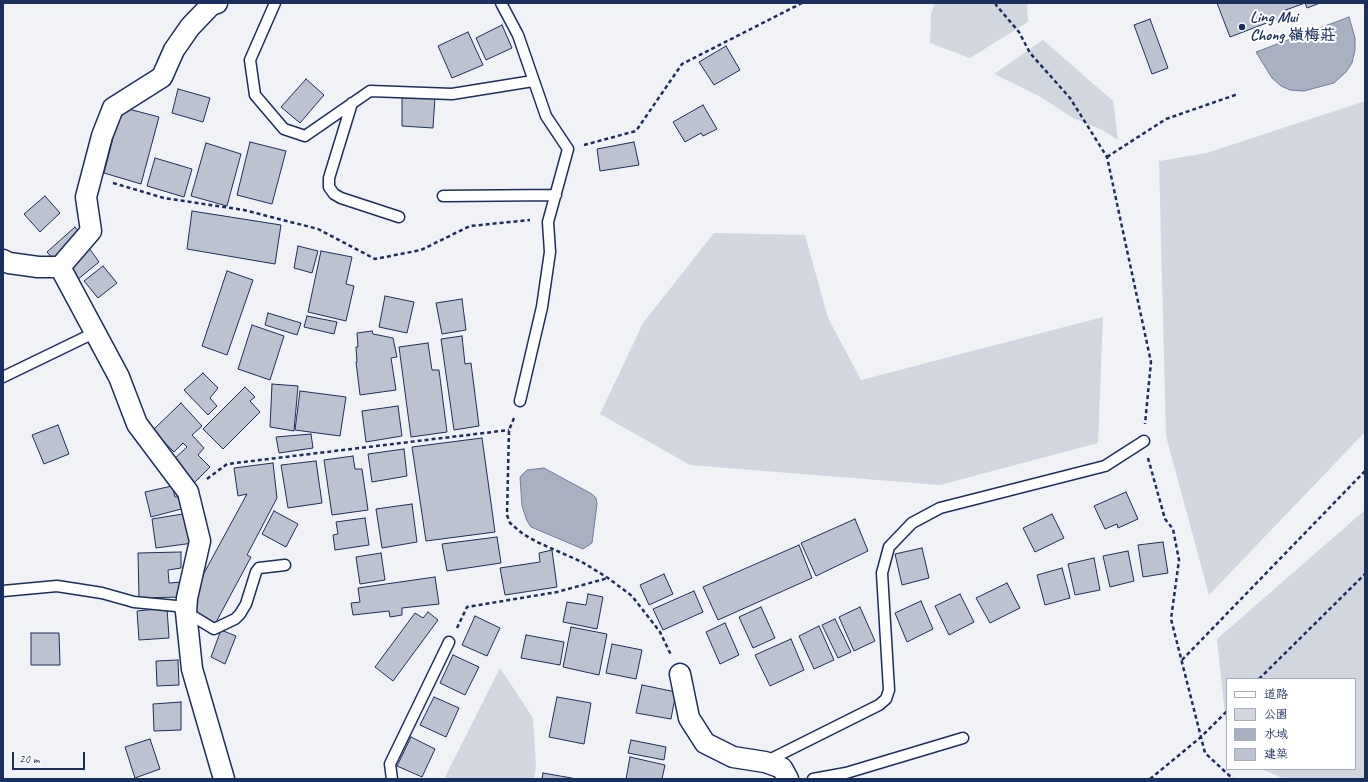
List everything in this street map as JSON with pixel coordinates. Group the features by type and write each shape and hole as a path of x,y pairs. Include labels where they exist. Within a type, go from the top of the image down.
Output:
{"street":[{"path":"5,263 38,267 60,267 91,231 86,197 102,136 113,108 162,77 174,50 190,27 211,5 217,3"},
{"path":"60,267 119,377 137,424 188,492 200,541 186,612 192,669 224,779"},
{"path":"680,674 689,718 705,744 733,757 764,762 782,768 788,779"}],"lane":[{"path":"275,3 250,60 255,95 284,129 305,136 370,91 452,94 533,81"},
{"path":"501,3 518,35 546,116 568,149 548,222 550,252 542,307 520,401"},
{"path":"352,103 329,178 329,187 334,194 341,198 400,217"},
{"path":"443,196 556,195"},
{"path":"3,377 96,332"},
{"path":"764,762 879,705 886,699 889,690 882,573 889,547 912,523 940,508 1105,466 1144,441"},
{"path":"3,591 57,586 102,592 134,602 176,606 214,629 225,625 240,614 246,604 256,572 259,568 285,565"},
{"path":"392,779 390,764 450,642"},
{"path":"813,779 846,773 963,738"}],"path":[{"path":"568,149 636,131 682,64 802,3"},
{"path":"996,3 996,5 1018,32 1030,53 1070,98 1107,157 1151,362 1144,441 1165,519 1173,529 1175,537 1178,560 1172,619 1205,753 1233,779"},
{"path":"1107,157 1166,119 1238,94"},
{"path":"91,177 164,198 244,210 318,229 375,259 421,250 470,226 537,220 548,222"},
{"path":"520,401 509,430 507,515 510,522 518,531 533,540 582,562 608,578 632,596 660,632 680,674"},
{"path":"188,492 227,464 509,430"},
{"path":"1182,660 1365,471"},
{"path":"1260,678 1365,574"},
{"path":"450,642 467,607 557,592 608,578"},
{"path":"1150,779 1201,736 1226,712"}],"green space":[{"path":"935,3 1027,3 1028,22 970,58 930,43 931,13"},
{"path":"1043,40 1113,101 1118,140 1102,130 1073,118 1039,96 994,74"},
{"path":"1365,101 1365,432 1209,595 1166,436 1159,161 1207,153"},
{"path":"714,233 805,235 828,318 861,380 1103,317 1098,443 940,485 690,465 600,414 643,323"},
{"path":"1365,510 1365,779 1284,779 1264,770 1356,770 1356,678 1226,678 1226,724 1217,639"},
{"path":"500,668 533,718 536,767 534,779 444,779"}],"water":[{"path":"1349,17 1355,38 1355,50 1352,63 1346,72 1334,83 1304,91 1290,90 1281,86 1272,78 1256,52"},
{"path":"544,468 592,494 596,498 597,504 592,543 583,549 531,527 527,521 522,506 520,477 527,470"}],"building":[{"name":"Ling Mui Chong 嶺梅莊","path":"1217,3 1305,3 1283,11 1285,16 1230,37"},
{"path":"1305,3 1320,3 1307,8"},
{"path":"1150,19 1168,68 1152,74 1134,25"},
{"path":"502,25 512,48 486,60 476,38"},
{"path":"468,32 483,65 452,78 438,46"},
{"path":"726,46 740,70 714,85 699,62"},
{"path":"306,79 324,95 300,123 281,107"},
{"path":"178,89 210,98 203,122 172,113"},
{"path":"402,96 435,97 433,128 402,126"},
{"path":"703,105 717,129 703,136 701,133 685,142 673,122"},
{"path":"121,107 159,117 141,184 104,173"},
{"path":"250,142 286,151 272,204 237,195"},
{"path":"634,142 639,165 600,171 597,149"},
{"path":"206,143 241,154 227,206 191,196"},
{"path":"155,158 192,169 184,197 147,186"},
{"path":"45,196 60,213 40,232 24,214"},
{"path":"192,211 281,225 275,264 187,249"},
{"path":"75,227 83,237 55,261 47,252"},
{"path":"87,245 99,262 77,280 69,264"},
{"path":"298,246 318,251 312,273 294,268"},
{"path":"321,251 352,257 346,284 354,286 346,321 308,312"},
{"path":"103,266 117,283 98,298 84,281"},
{"path":"227,271 253,280 227,355 202,346"},
{"path":"385,296 414,302 407,333 379,327"},
{"path":"462,299 466,330 442,334 436,303"},
{"path":"268,313 301,323 297,335 265,325"},
{"path":"307,316 337,322 334,334 304,327"},
{"path":"252,325 284,336 270,380 238,369"},
{"path":"372,331 373,334 393,338 397,357 391,358 396,390 360,395 356,362 356,347 358,347 357,333"},
{"path":"462,336 465,364 471,363 479,426 454,430 441,339"},
{"path":"428,343 432,370 439,370 447,432 411,437 399,347"},
{"path":"203,373 218,388 210,398 217,406 208,415 184,390"},
{"path":"272,384 298,386 294,431 270,427"},
{"path":"245,387 255,397 250,401 260,412 223,449 203,429"},
{"path":"300,391 346,397 340,436 295,430"},
{"path":"181,403 202,426 192,435 204,448 198,455 210,467 193,484 171,462 187,447 183,443 174,452 153,430"},
{"path":"398,406 402,436 366,442 362,411"},
{"path":"58,425 69,454 44,464 32,435"},
{"path":"311,434 313,448 279,453 276,437"},
{"path":"482,438 495,532 426,541 412,447"},
{"path":"404,449 407,476 372,482 368,454"},
{"path":"353,456 355,469 362,469 368,510 332,515 324,460"},
{"path":"316,461 322,503 288,508 281,465"},
{"path":"273,463 277,498 247,555 251,557 215,624 192,611 198,600 191,597 247,494 238,496 234,468"},
{"path":"172,486 175,497 182,497 185,508 151,517 145,492"},
{"path":"1126,492 1138,519 1118,528 1117,524 1105,529 1094,506"},
{"path":"412,504 417,542 382,548 376,509"},
{"path":"274,511 298,524 286,547 262,534"},
{"path":"189,513 193,543 156,548 152,519"},
{"path":"1052,514 1064,538 1035,552 1023,528"},
{"path":"365,518 369,545 335,550 333,535 338,534 336,522"},
{"path":"855,519 868,551 816,576 801,543"},
{"path":"497,537 501,563 447,571 442,544"},
{"path":"1163,542 1168,573 1143,577 1138,545"},
{"path":"799,545 812,578 718,620 703,587"},
{"path":"922,548 929,578 902,585 895,554"},
{"path":"552,550 557,587 505,595 500,568 540,562 539,553"},
{"path":"1128,551 1134,581 1110,587 1103,556"},
{"path":"181,552 181,568 168,570 169,583 182,582 182,597 139,598 138,553"},
{"path":"381,553 385,580 360,584 356,557"},
{"path":"1094,558 1100,590 1075,595 1068,564"},
{"path":"1062,568 1070,598 1045,605 1037,575"},
{"path":"664,574 673,594 649,605 640,585"},
{"path":"435,577 439,604 402,608 402,615 390,617 389,611 353,615 351,603 360,602 358,588"},
{"path":"1007,583 1020,608 990,623 976,598"},
{"path":"694,591 703,612 663,630 653,609"},
{"path":"588,594 603,597 597,629 563,622 567,602 586,605"},
{"path":"960,594 974,622 949,635 935,606"},
{"path":"921,601 933,629 907,642 895,613"},
{"path":"761,607 775,638 753,648 739,617"},
{"path":"860,607 875,641 854,651 839,617"},
{"path":"167,608 169,638 139,640 137,611"},
{"path":"428,612 438,620 393,681 375,667 415,613 423,618"},
{"path":"475,616 500,628 487,656 462,645"},
{"path":"835,619 851,652 838,658 822,625"},
{"path":"725,623 739,655 720,664 706,632"},
{"path":"819,626 834,660 814,669 799,636"},
{"path":"571,627 607,634 599,675 563,667"},
{"path":"221,630 236,636 225,664 211,657"},
{"path":"31,633 59,633 60,665 31,665"},
{"path":"526,635 564,642 560,665 521,658"},
{"path":"791,639 804,670 770,686 755,655"},
{"path":"612,644 642,650 636,679 606,673"},
{"path":"453,655 479,667 465,695 440,683"},
{"path":"178,660 179,685 157,686 156,661"},
{"path":"642,685 676,692 671,719 636,713"},
{"path":"434,697 459,708 446,737 420,725"},
{"path":"557,697 591,703 584,744 549,737"},
{"path":"181,702 181,730 154,731 153,704"},
{"path":"411,737 435,749 422,777 397,766"},
{"path":"150,739 160,769 135,778 125,747"},
{"path":"631,740 666,747 664,760 628,753"},
{"path":"630,757 665,765 662,779 626,779"},
{"path":"543,773 577,779 542,779"}],"place":[{"name":"Ling Mui Chong 嶺梅莊","path":"1242,27"}]}
